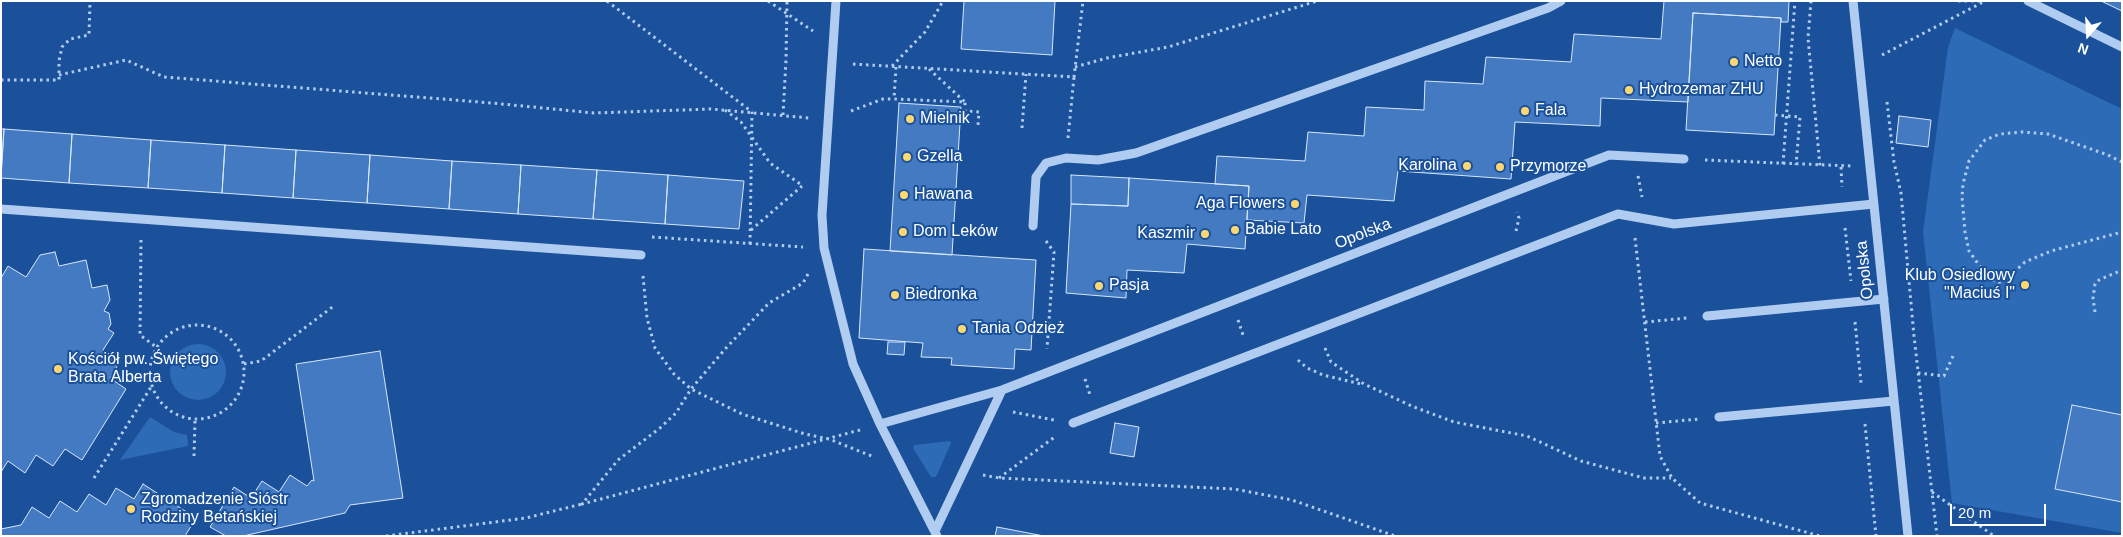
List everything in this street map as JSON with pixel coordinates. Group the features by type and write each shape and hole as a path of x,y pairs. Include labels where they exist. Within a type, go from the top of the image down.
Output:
{"street":[{"path":"836,1 822,215 824,248 853,364 880,424 936,533"},
{"path":"1033,226 1036,177 1046,163 1066,158 1098,160 1136,153 1548,8 1561,1"},
{"name":"Opolska","path":"1853,1 1908,536"},
{"path":"2028,1 2122,47"},
{"name":"Opolska","path":"880,424 1002,390 1609,155 1684,159"},
{"path":"1073,423 1618,214 1674,224 1874,204"},
{"path":"1,209 641,255"},
{"path":"1707,316 1884,299"},
{"path":"936,533 1002,390"},
{"path":"1719,417 1894,401"}],"path":[{"path":"1,80 59,80 59,61 62,47 70,39 89,35 90,1"},
{"path":"607,1 752,112"},
{"path":"769,1 834,45"},
{"path":"783,116 786,1"},
{"path":"894,99 894,67 925,32 943,1"},
{"path":"1066,158 1083,1"},
{"path":"1075,67 1107,58 1168,47 1317,1"},
{"path":"1783,164 1795,1"},
{"path":"1811,1 1808,38 1820,166"},
{"path":"1958,1 1979,1"},
{"path":"1882,54 1985,1"},
{"path":"1881,46 1883,64"},
{"path":"59,75 126,60 164,77 594,113 710,108 828,120 883,99 965,102"},
{"path":"833,63 1074,77"},
{"path":"930,69 965,102 965,112 979,112 978,125"},
{"path":"1022,128 1026,74"},
{"path":"1886,94 1894,162 1901,193 1936,536"},
{"path":"724,110 741,122 770,163 802,186 750,230"},
{"path":"750,244 752,112"},
{"path":"1776,115 1800,117 1796,165"},
{"path":"2122,162 2099,151 2048,134 2022,132 2000,134 1985,140 1970,161 1963,184 1962,196 1965,232 1969,251 1989,279 2002,282 2025,262 2050,251 2122,232"},
{"path":"1702,160 1841,167 1842,193"},
{"path":"1639,178 1643,199"},
{"path":"1510,193 1519,218 1511,254"},
{"path":"142,219 140,335 156,347"},
{"path":"1845,221 1876,536"},
{"path":"1033,226 1054,252 1046,372"},
{"path":"1635,238 1660,456 1672,478 1700,503 1820,536"},
{"path":"582,504 618,460 660,428 676,413 691,389 726,348 769,303 803,282 824,248"},
{"path":"641,255 647,318 655,348 674,374 691,389 742,414 805,434 829,439 904,470"},
{"path":"2094,312 2095,284 2122,270"},
{"path":"244,364 261,361 335,305"},
{"path":"1645,322 1707,316"},
{"path":"1239,323 1244,340"},
{"path":"197,324 214,328 228,336 238,348 244,364 244,378 240,392 233,404 222,413 209,418 195,420 181,417 168,410 158,399 151,386 149,373 150,359 156,347 167,335 182,327 197,324"},
{"path":"1318,329 1331,362 1364,384 1414,407 1454,422 1527,436 1581,461 1644,478 1672,478"},
{"path":"1279,344 1307,368 1323,375 1364,384"},
{"path":"1918,373 1944,376 1953,356"},
{"path":"1085,377 1090,395"},
{"path":"94,478 151,386"},
{"path":"993,409 1073,423"},
{"path":"1656,423 1719,417"},
{"path":"194,456 195,420"},
{"path":"999,478 1073,423"},
{"path":"386,536 526,518 880,424"},
{"path":"964,471 999,478 1234,489 1292,500 1395,536"},
{"path":"1932,492 1994,536"}],"shaded area":[{"name":"Klub Osiedlowy \"Maciuś I\"","path":"1955,28 2122,109 2122,533 1952,503 1923,232 1948,47"},
{"path":"192,344 204,344 214,348 222,356 226,372 222,388 214,396 204,400 192,400 182,396 174,388 170,378 170,366 174,356 182,348"},
{"path":"150,417 174,432 187,435 188,446 120,460"},
{"path":"950,441 951,443 936,477 931,477 913,448 914,445"}],"building":[{"path":"964,1 1055,1 1052,55 961,49"},
{"path":"1664,1 1789,1 1788,22 1781,22 1781,18 1693,13 1688,102 1601,98 1600,126 1515,122 1511,179 1398,171 1394,201 1307,195 1304,223 1247,220 1249,186 1215,184 1217,156 1305,161 1308,132 1364,136 1366,107 1424,110 1425,81 1483,84 1486,57 1571,62 1574,34 1661,39"},
{"path":"2101,1 2122,1 2122,11"},
{"name":"Netto","path":"1693,13 1781,18 1774,135 1686,130"},
{"path":"899,103 961,107 952,255 890,251"},
{"path":"1899,116 1931,120 1928,147 1896,143"},
{"path":"1,129 4,129 1,175"},
{"path":"4,129 72,134 69,183 1,178"},
{"path":"72,134 151,140 148,188 69,183"},
{"path":"151,140 225,145 222,193 148,188"},
{"path":"225,145 296,150 293,198 222,193"},
{"path":"296,150 370,155 367,203 293,198"},
{"path":"370,155 452,161 449,209 367,203"},
{"path":"452,161 521,165 518,214 449,209"},
{"path":"521,165 597,170 593,219 518,214"},
{"path":"597,170 668,175 665,224 593,219"},
{"path":"668,175 744,181 739,229 665,224"},
{"path":"1071,175 1129,178 1128,206 1071,204"},
{"path":"1129,178 1249,186 1245,249 1187,244 1184,273 1127,270 1126,298 1066,293 1071,204 1128,206"},
{"path":"864,249 1036,260 1031,350 1015,349 1014,369 951,365 952,358 921,357 923,343 859,338"},
{"name":"Kościół pw. Świętego Brata Alberta","path":"55,252 59,266 86,260 92,288 107,285 110,300 104,311 109,313 111,324 108,329 114,333 103,350 120,361 110,378 126,389 82,460 65,449 53,466 36,455 25,473 8,461 1,472 1,278 8,266 26,277 40,255"},
{"path":"888,342 905,342 904,355 887,354"},
{"path":"380,351 403,498 350,505 345,513 243,536 226,536 210,527 234,487 251,498 262,481 279,492 290,475 307,486 312,480 314,481 296,364"},
{"path":"2072,405 2122,415 2122,502 2055,489"},
{"path":"1115,423 1139,427 1134,457 1110,453"},
{"name":"Zgromadzenie Sióstr Rodziny Betańskiej","path":"143,484 196,518 185,536 1,536 1,529 21,525 32,507 49,518 60,501 77,512 89,494 106,505 116,488 134,499"},
{"path":"997,527 1044,536 995,536"}],"place":[{"name":"Netto","path":"1734,62"},
{"name":"Hydrozemar ZHU","path":"1629,90"},
{"name":"Fala","path":"1525,111"},
{"name":"Mielnik","path":"910,119"},
{"name":"Gzella","path":"907,157"},
{"name":"Karolina","path":"1467,166"},
{"name":"Przymorze","path":"1500,167"},
{"name":"Hawana","path":"904,195"},
{"name":"Aga Flowers","path":"1295,204"},
{"name":"Babie Lato","path":"1235,230"},
{"name":"Dom Leków","path":"903,232"},
{"name":"Kaszmir","path":"1205,234"},
{"name":"Klub Osiedlowy \"Maciuś I\"","path":"2025,285"},
{"name":"Pasja","path":"1099,286"},
{"name":"Biedronka","path":"895,295"},
{"name":"Tania Odzież","path":"962,329"},
{"name":"Kościół pw. Świętego Brata Alberta","path":"58,369"},
{"name":"Zgromadzenie Sióstr Rodziny Betańskiej","path":"131,509"}]}
